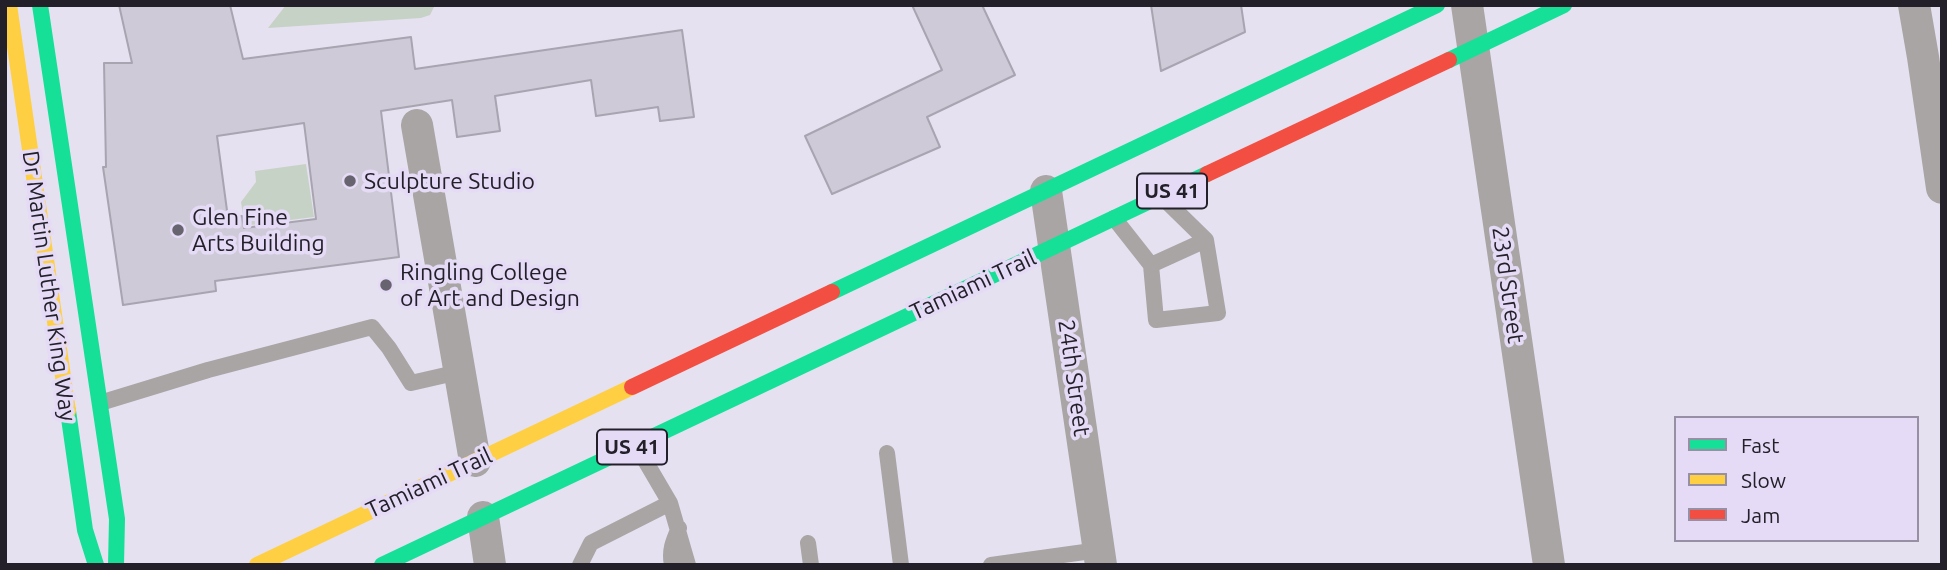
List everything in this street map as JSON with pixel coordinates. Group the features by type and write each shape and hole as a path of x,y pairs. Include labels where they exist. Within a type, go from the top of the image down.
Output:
{"main road":[{"name":"Dr Martin Luther King Way","path":"9,5 85,530 96,565"},
{"name":"Dr Martin Luther King Way","path":"40,5 117,519 116,565"},
{"name":"Tamiami Trail","path":"257,565 1437,5"},
{"name":"Tamiami Trail","path":"382,565 489,505 636,445 1564,5"},
{"path":"530,452 570,416"},
{"path":"455,488 475,461"},
{"path":"382,565 406,537"}],"street":[{"name":"23rd Street","path":"1467,5 1549,565"},
{"path":"1914,5 1933,56 1942,188"},
{"path":"417,125 475,461"},
{"name":"24th Street","path":"1046,191 1100,557"},
{"path":"489,505 490,565"}],"lane":[{"path":"1114,218 1150,265 1156,320 1218,313 1206,240 1161,196"},
{"path":"1150,265 1206,240"},
{"path":"100,403 208,370 372,327 411,383 459,372"},
{"path":"636,445 670,503 688,565"},
{"path":"887,453 901,565"},
{"path":"580,565 591,543 670,503"},
{"path":"672,565 670,556 679,528"},
{"path":"808,543 811,565"},
{"path":"991,565 1100,557"}],"shaded area":[{"path":"286,5 435,5 430,15 421,18 268,28"},
{"path":"306,164 314,217 251,225 255,262 247,244 241,202 256,182 255,171"}],"building":[{"path":"119,5 230,5 243,59 411,37 415,69 682,30 694,117 660,121 658,107 596,116 591,80 495,96 500,131 457,137 452,100 381,111 399,257 215,281 216,291 123,305 103,167 106,167 104,63 132,63","holes":["304,123 316,219 244,228 242,216 228,218 217,136"]},
{"path":"912,5 982,5 1015,75 927,117 940,147 832,194 805,136 942,70"},
{"path":"1151,5 1241,5 1245,32 1161,71"}],"traffic: fast":[{"path":"40,5 117,519 116,565"},
{"path":"832,292 1437,5"},
{"path":"1449,60 1564,5"},
{"path":"382,565 1207,174"},
{"path":"68,411 85,530 96,565"}],"traffic: slow":[{"path":"9,5 68,411"},
{"path":"257,565 632,387"}],"traffic: jam":[{"path":"1207,174 1449,60"},
{"path":"632,387 832,292"}],"place":[{"name":"Sculpture Studio","path":"350,181"},
{"name":"Glen Fine Arts Building","path":"178,230"},
{"name":"Ringling College of Art and Design","path":"386,285"}]}
